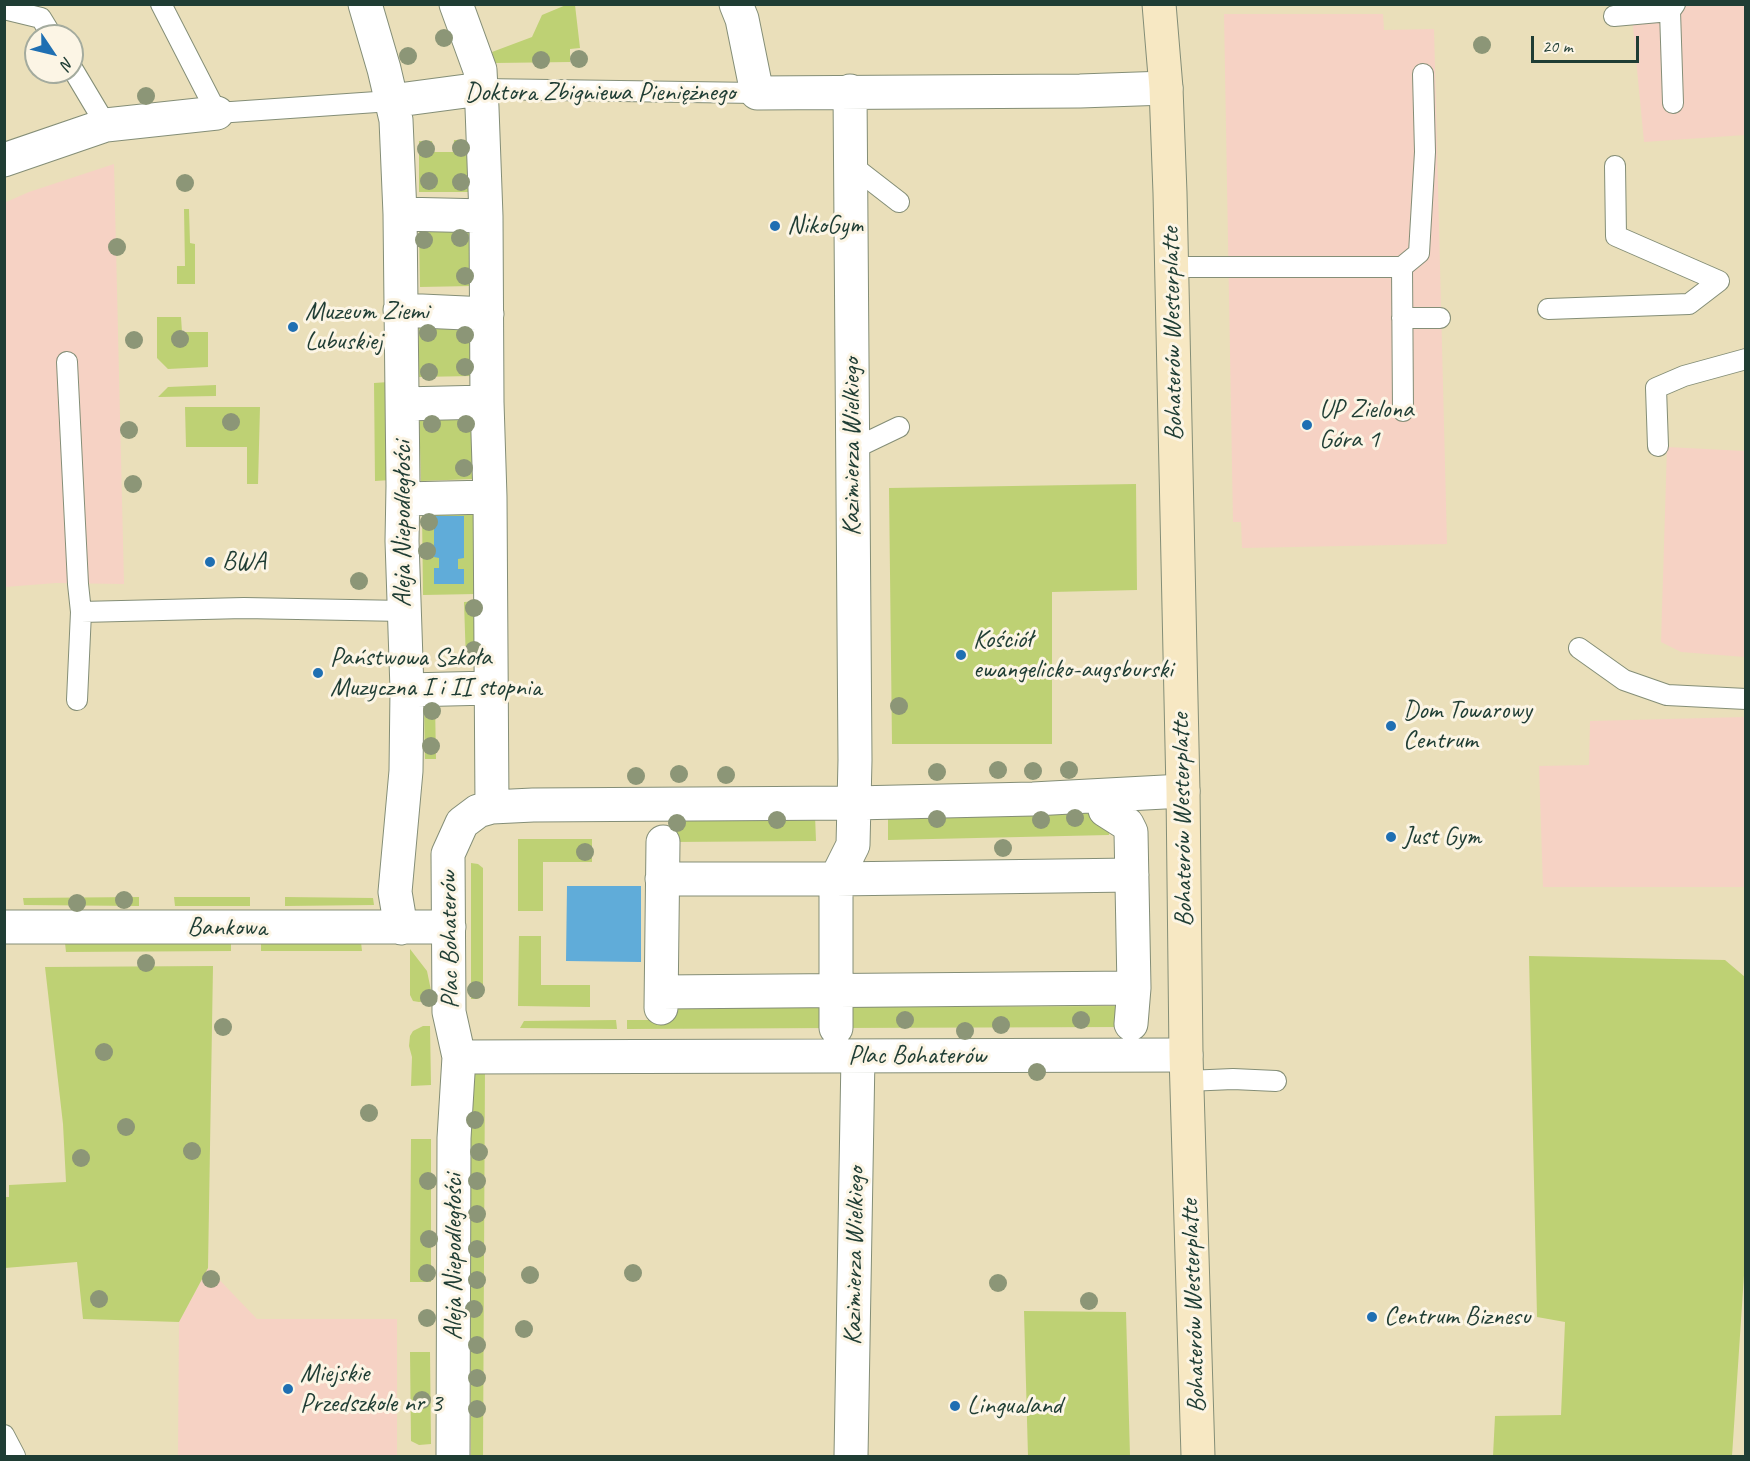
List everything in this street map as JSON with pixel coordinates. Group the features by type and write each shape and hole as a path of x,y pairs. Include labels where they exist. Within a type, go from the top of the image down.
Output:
{"street":[{"name":"Aleja Niepodległości","path":"365,4 394,111 400,214 402,541 407,690 406,771 395,892 401,928"},
{"path":"456,4 480,70 482,99 490,497 492,807"},
{"path":"736,4 742,19 757,93"},
{"name":"Bohaterów Westerplatte","path":"1160,4 1170,170 1187,1068 1198,1456"},
{"name":"Doktora Zbigniewa Pieniężnego","path":"757,93 1166,88"},
{"name":"Kazimierza Wielkiego","path":"836,879 853,845 854,803 849,91"},
{"path":"394,111 482,99"},
{"path":"4,160 106,125 217,113"},
{"path":"400,214 486,216"},
{"path":"400,309 487,314"},
{"path":"402,404 487,402"},
{"path":"403,499 490,497"},
{"path":"407,690 491,688"},
{"name":"Plac Bohaterów","path":"1183,791 1034,799 569,805 492,807 478,811 462,823 448,854 449,1012 459,1057 858,1056 1187,1068"},
{"path":"1105,810 1127,824 1131,832 1134,988 1131,1024"},
{"path":"663,842 661,1000 836,991 1134,988"},
{"path":"662,879 1132,875"},
{"path":"836,879 836,1028"},
{"name":"Bankowa","path":"4,927 449,927"},
{"name":"Kazimierza Wielkiego","path":"851,1456 858,1056"},
{"name":"Aleja Niepodległości","path":"453,1456 454,1138 459,1057"}],"lane":[{"path":"161,4 217,113 394,111"},
{"path":"1614,16 1672,8 1673,103"},
{"path":"4,9 41,18 45,24"},
{"path":"1172,267 1402,267 1419,253 1425,152 1423,74"},
{"path":"82,84 106,125"},
{"name":"Doktora Zbigniewa Pieniężnego","path":"482,99 757,93"},
{"path":"849,155 859,171 899,202"},
{"path":"1548,309 1689,304 1719,281 1616,236 1615,166"},
{"path":"1402,267 1402,411"},
{"path":"1402,318 1440,318"},
{"path":"1658,446 1656,388 1684,376 1746,359"},
{"path":"67,362 81,612 76,700"},
{"path":"851,450 899,427"},
{"path":"81,612 244,608 404,611"},
{"path":"1580,648 1624,681 1667,695 1746,699"},
{"path":"1187,1068 1233,1079 1276,1081"},
{"path":"4,1435 15,1456"}],"shaded area":[{"path":"1655,5 1745,5 1745,135 1644,142 1632,17"},
{"path":"1224,14 1383,14 1384,30 1434,29 1447,544 1242,548 1241,522 1233,522"},
{"path":"114,164 124,584 56,583 5,587 4,203 29,192"},
{"path":"1667,447 1745,451 1745,657 1681,652 1661,642"},
{"path":"1745,717 1745,887 1543,887 1539,766 1589,765 1590,721"},
{"name":"Miejskie Przedszkole nr 3","path":"208,1268 257,1319 397,1319 397,1456 178,1456 179,1322"}],"green space":[{"path":"566,5 575,5 580,48 570,49 570,62 495,63 492,52 532,37 542,15"},
{"path":"454,140 470,140 470,192 419,192 419,141 432,141 433,152 453,152"},
{"path":"184,209 189,209 190,243 195,244 195,284 177,284 177,266 185,266"},
{"path":"471,231 472,286 420,287 419,232"},
{"path":"157,317 181,317 182,332 208,332 208,367 168,369 157,358"},
{"path":"419,323 472,323 472,376 419,377"},
{"path":"389,382 391,480 375,481 374,383"},
{"path":"216,385 216,396 158,397 168,387"},
{"path":"185,407 260,407 258,484 247,484 247,447 186,447"},
{"path":"472,412 474,479 421,481 419,414"},
{"path":"1136,484 1137,590 1052,592 1052,744 892,744 889,488"},
{"path":"422,513 474,514 476,594 423,595"},
{"path":"481,601 484,661 466,662 464,602"},
{"path":"435,703 436,759 425,759 424,704"},
{"path":"1093,810 1094,822 1108,822 1109,835 888,840 888,814"},
{"path":"815,815 816,841 671,842 671,817"},
{"path":"518,839 592,839 592,862 543,862 543,911 518,911"},
{"path":"471,863 483,868 483,993 478,999 471,999"},
{"path":"139,897 139,906 24,905 23,898"},
{"path":"174,897 250,897 250,906 175,906"},
{"path":"285,897 373,898 374,905 285,906"},
{"path":"519,936 541,936 541,985 590,985 590,1007 518,1006"},
{"path":"231,942 231,951 66,952 65,943"},
{"path":"261,942 361,942 362,951 261,951"},
{"path":"410,949 427,971 433,1000 413,1001 410,995"},
{"path":"1529,956 1725,960 1745,977 1746,1245 1732,1456 1493,1456 1495,1416 1561,1415 1565,1322 1537,1317"},
{"path":"213,966 208,1268 179,1322 83,1319 77,1262 5,1268 5,1197 9,1197 9,1185 66,1182 63,1124 45,967"},
{"path":"1122,1006 1121,1027 840,1028 840,1007"},
{"path":"671,1007 831,1007 831,1028 627,1029 627,1020 664,1020"},
{"path":"616,1020 617,1029 520,1028 524,1021"},
{"path":"423,1026 430,1026 431,1085 411,1086 410,1036 413,1031"},
{"path":"485,1067 483,1456 471,1456 470,1140 474,1073"},
{"path":"411,1139 431,1139 431,1282 410,1282"},
{"path":"1024,1311 1126,1312 1130,1456 1028,1456"},
{"path":"410,1352 430,1352 431,1444 419,1445 411,1441"}],"water":[{"path":"434,516 464,516 464,558 458,559 458,569 464,569 464,584 434,584 434,568 439,568 439,558 434,557"},
{"path":"567,886 641,886 641,962 566,961"}],"place":[{"name":"NikoGym","path":"775,226"},
{"name":"Muzeum Ziemi Lubuskiej","path":"293,327"},
{"name":"UP Zielona Góra 1","path":"1307,425"},
{"name":"BWA","path":"210,562"},
{"name":"Kościół ewangelicko-augsburski","path":"961,655"},
{"name":"Państwowa Szkoła Muzyczna I i II stopnia","path":"318,673"},
{"name":"Dom Towarowy Centrum","path":"1391,726"},
{"name":"Just Gym","path":"1391,837"},
{"name":"Centrum Biznesu","path":"1372,1317"},
{"name":"Miejskie Przedszkole nr 3","path":"288,1389"},
{"name":"Lingualand","path":"955,1406"}]}
